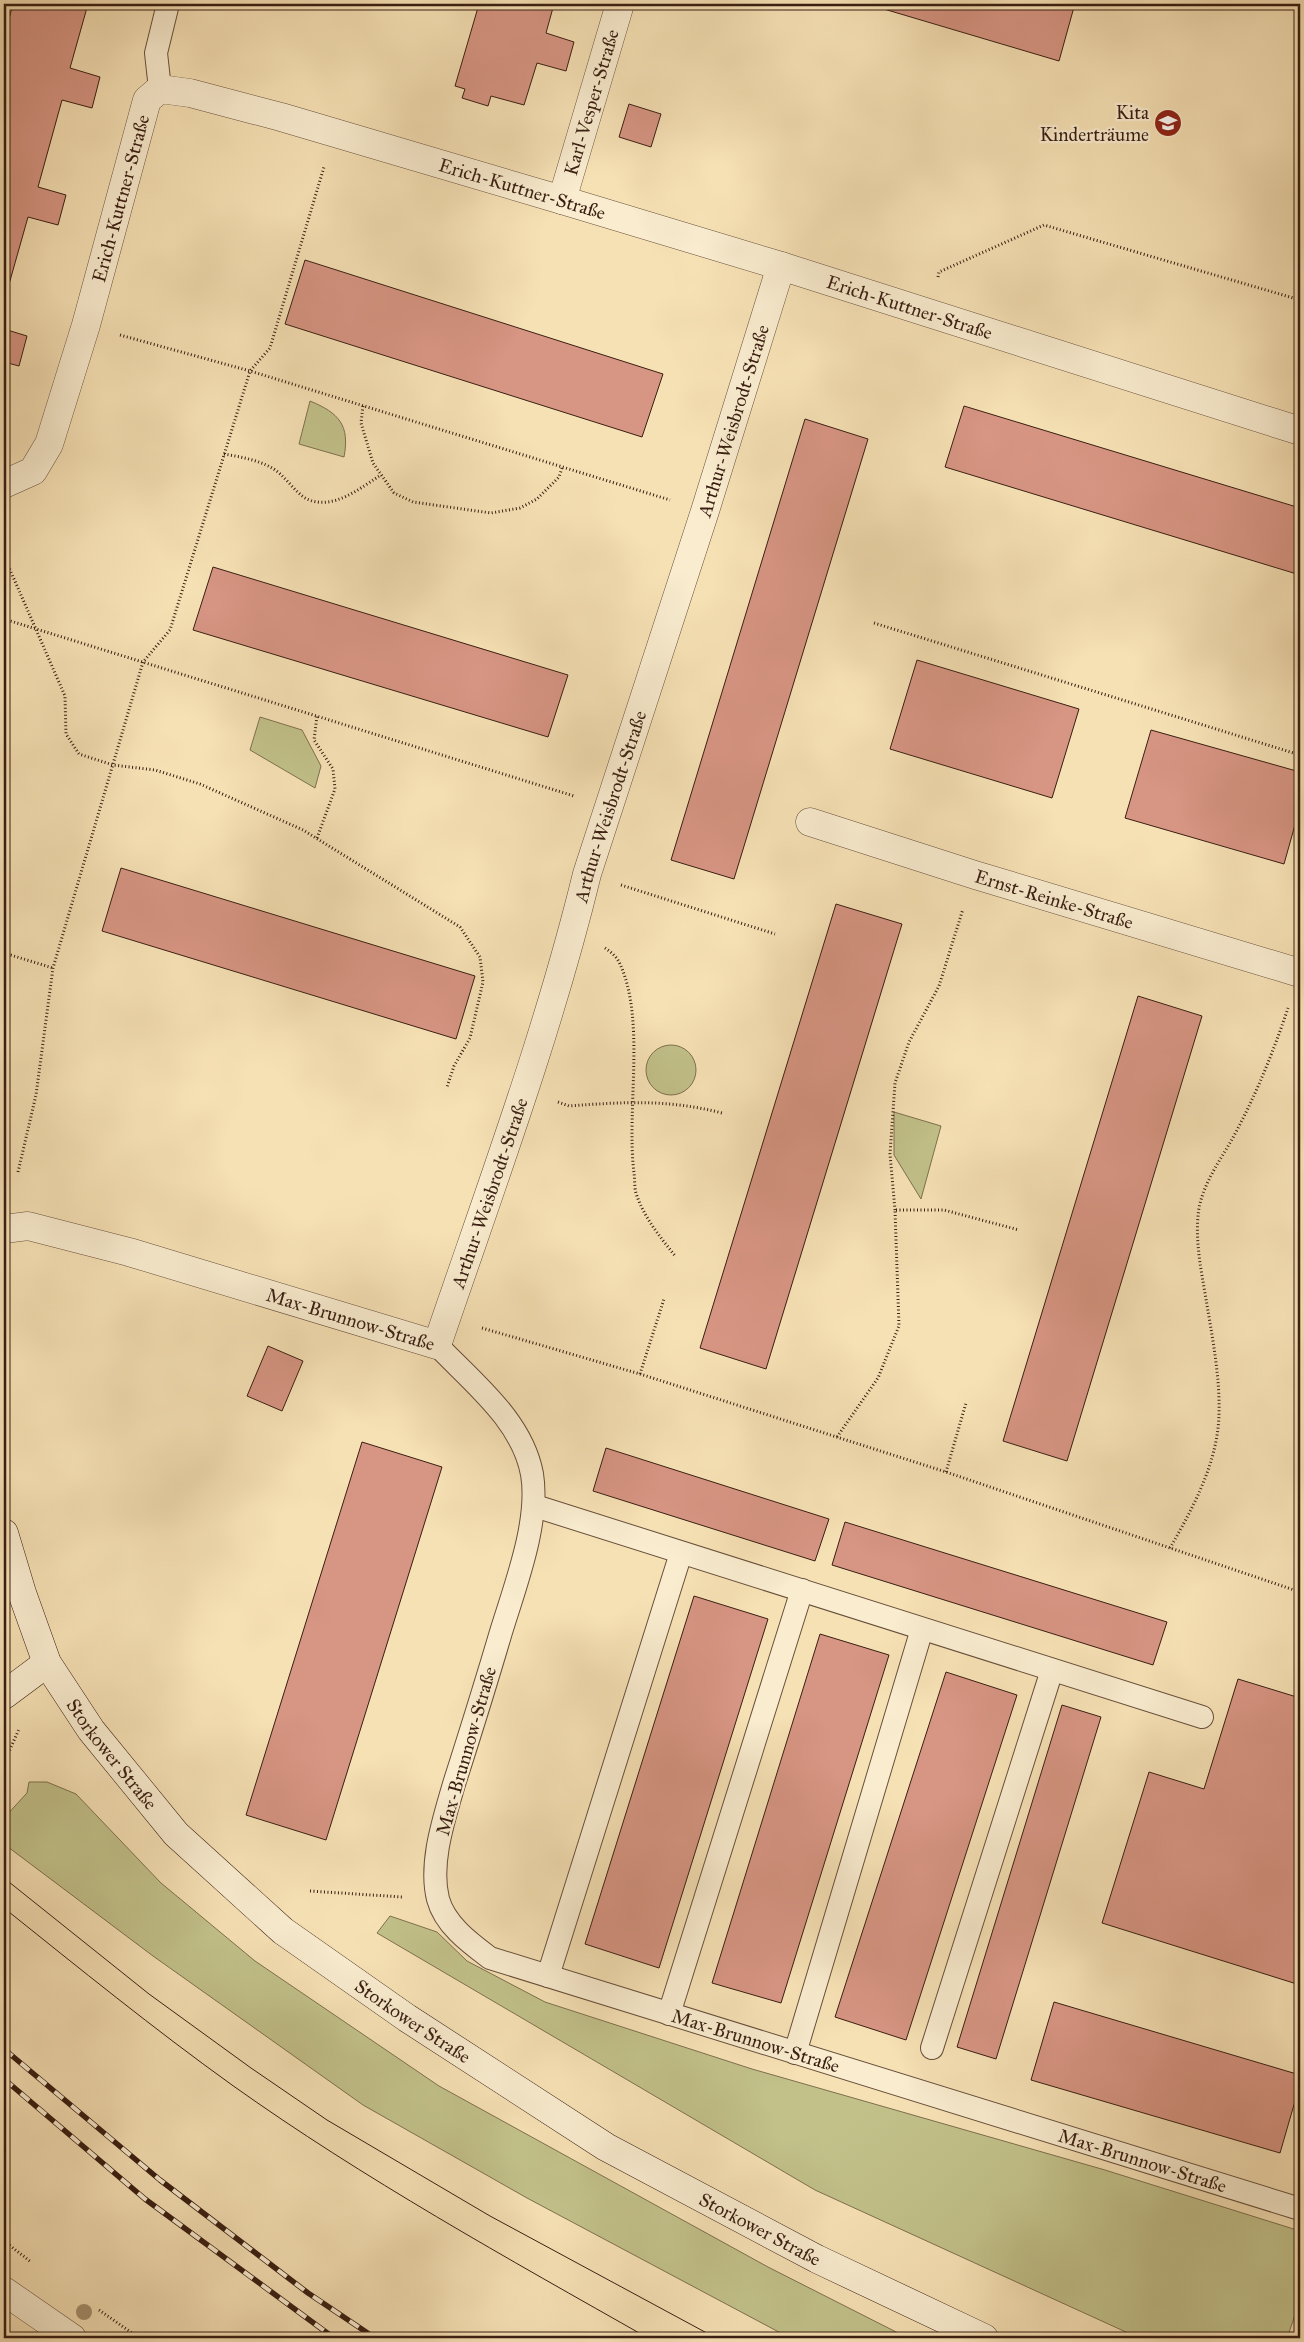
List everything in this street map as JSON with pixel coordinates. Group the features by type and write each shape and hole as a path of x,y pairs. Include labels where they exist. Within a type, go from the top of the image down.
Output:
{"street":[{"name":"Karl-Vesper-Straße","path":"562,200 620,4"},
{"name":"Erich-Kuttner-Straße","path":"4,484 33,471 49,444 86,325 147,100 160,89 190,93 562,200 781,266 1300,431"},
{"name":"Arthur-Weisbrodt-Straße","path":"437,1345 524,1091 574,928 587,874 608,806 705,511 781,266"},
{"name":"Ernst-Reinke-Straße","path":"810,822 975,875 1300,974"},
{"name":"Max-Brunnow-Straße","path":"4,1229 28,1226 129,1252 437,1345"},
{"name":"Storkower Straße","path":"4,1533 22,1593 47,1663 106,1751 176,1834 284,1931 407,2018 606,2147 817,2259 984,2338"},
{"path":"4,1695 47,1663"},
{"path":"4,2291 72,2338"}],"lane":[{"path":"160,89 156,53 168,4"},
{"name":"Max-Brunnow-Straße","path":"437,1345 508,1419 522,1445 532,1473 535,1506 518,1578 440,1833 436,1878 438,1899 444,1914 464,1938 490,1958 1300,2209"},
{"path":"535,1506 1202,1717"},
{"path":"548,1976 681,1553"},
{"path":"669,2014 802,1590"},
{"path":"795,2053 922,1629"},
{"path":"932,2048 1052,1670"}],"path":[{"path":"18,1172 36,1095 53,968 143,662 170,630 250,372 270,348 334,133"},
{"path":"925,313 939,272 1044,224 1300,300"},
{"path":"86,325 250,372 705,511"},
{"path":"363,406 361,423 373,463 394,493 413,502 491,513 520,508 537,499 559,477 562,468"},
{"path":"224,454 253,460 274,468 307,498 324,503 343,498 381,475"},
{"path":"4,556 65,696 66,734 79,754 113,765 155,770 200,784 316,838 460,927 480,957 483,982 470,1038 454,1066 448,1087"},
{"path":"4,619 608,806"},
{"path":"874,622 1300,755"},
{"path":"316,838 335,789 334,770 314,740 317,716"},
{"path":"587,874 776,934"},
{"path":"837,1437 878,1378 898,1326 895,1210 890,1154 895,1083 909,1042 939,986 975,875"},
{"path":"574,928 612,953 620,964 630,1001 634,1040 632,1161 636,1194 651,1225 676,1257"},
{"path":"4,954 53,968"},
{"path":"1170,1548 1194,1506 1210,1464 1219,1416 1215,1360 1199,1256 1199,1208 1209,1177 1236,1132 1274,1052 1300,974"},
{"path":"524,1091 569,1106 632,1102 690,1106 722,1112"},
{"path":"895,1210 944,1210 1019,1230"},
{"path":"640,1374 664,1299"},
{"path":"437,1345 481,1328 640,1374 946,1472 1300,1592"},
{"path":"946,1472 966,1403"},
{"path":"310,1891 438,1899"}],"shaded area":[{"path":"310,401 328,410 344,428 344,457 299,444"},
{"path":"260,717 302,730 321,766 315,788 250,750"},
{"path":"671,1045 681,1047 689,1052 694,1060 696,1070 694,1080 689,1088 681,1093 671,1095 661,1093 653,1088 648,1080 646,1070 648,1060 653,1052 661,1047"},
{"path":"894,1112 941,1126 921,1199 894,1155"},
{"path":"29,1782 47,1782 76,1794 161,1883 255,1961 439,2086 768,2267 908,2338 790,2338 527,2198 363,2105 153,1956 4,1844 4,1818 27,1793"},
{"path":"390,1916 437,1932 467,1961 545,2002 752,2069 1105,2170 1300,2231 1300,2301 1287,2338 1139,2338 815,2190 377,1933"}],"building":[{"path":"13,4 88,4 70,68 100,77 92,108 62,100 38,187 66,195 58,225 28,217 4,302 4,37"},
{"path":"479,4 554,4 546,33 574,42 566,71 537,63 524,105 491,96 488,106 462,98 465,89 455,86"},
{"path":"867,4 1063,4 1074,7 1059,61"},
{"path":"629,104 661,114 651,147 619,137"},
{"path":"305,260 663,374 642,437 285,324"},
{"path":"4,329 27,336 19,366 4,362"},
{"path":"964,406 1300,508 1300,575 945,467"},
{"path":"805,419 868,439 734,879 671,860"},
{"path":"213,567 568,675 548,737 193,630"},
{"path":"917,660 1079,709 1052,798 890,749"},
{"path":"1151,730 1300,772 1300,807 1284,864 1125,818"},
{"path":"121,868 475,976 456,1039 102,931"},
{"path":"836,904 902,924 766,1369 700,1348"},
{"path":"1138,996 1202,1016 1067,1461 1003,1441"},
{"path":"268,1346 303,1361 282,1411 247,1396"},
{"path":"362,1442 442,1467 326,1840 246,1815"},
{"path":"606,1448 829,1519 815,1561 593,1491"},
{"path":"845,1522 1167,1622 1153,1665 832,1565"},
{"path":"694,1596 768,1619 659,1968 585,1944"},
{"path":"820,1634 889,1655 781,2003 712,1983"},
{"path":"946,1672 1017,1695 906,2040 835,2017"},
{"path":"1238,1679 1300,1698 1300,1985 1102,1923 1149,1772 1204,1789"},
{"path":"1062,1705 1101,1717 996,2059 957,2047"},
{"path":"1054,2002 1300,2075 1300,2084 1280,2153 1031,2080"}],"tram line":[{"path":"4,1878 149,1994 327,2120 490,2216 716,2338"},
{"path":"4,1908 174,2042 282,2120 437,2217 648,2338"}],"railway":[{"path":"4,2049 160,2180 308,2293 375,2338"},
{"path":"4,2079 145,2199 334,2338"}],"place":[{"name":"Kita Kinderträume","path":"1168,123"}]}
